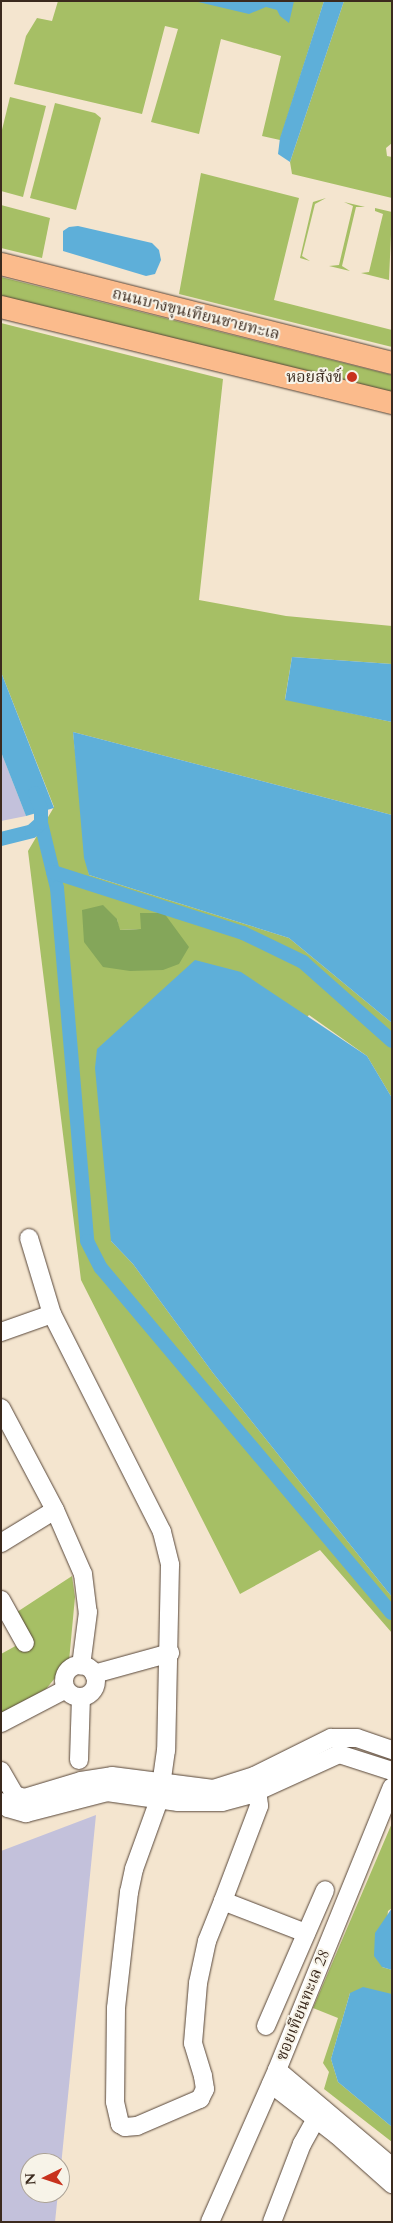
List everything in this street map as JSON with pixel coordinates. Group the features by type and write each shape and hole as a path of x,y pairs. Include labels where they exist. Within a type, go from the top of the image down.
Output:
{"main road":[{"name":"ถนนบางขุนเทียนชายทะเล","path":"1,264 392,363"},
{"path":"1,307 392,403"}],"street":[{"path":"30,1238 52,1314 162,1532 170,1566 170,1711 160,1792 134,1869 116,2008 115,2102 120,2124 124,2128 137,2126 200,2099 204,2089 203,2076 193,2043 198,1983 207,1941 252,1831 259,1806 256,1783"},
{"path":"1,1332 52,1314"},
{"path":"1,1408 55,1510 85,1585 88,1612 87,1670 95,1686 73,1693 1,1723"},
{"path":"1,1544 55,1510"},
{"path":"1,1600 25,1643"},
{"path":"79,1760 73,1693 67,1673 170,1653"},
{"path":"1,1771 8,1802 36,1813 86,1795 107,1792 160,1792 209,1803 234,1800 256,1783 322,1741 340,1745 392,1750"},
{"path":"340,1745 392,1772"},
{"name":"ซอยเทียนทะเล 28","path":"210,2222 274,2077 392,1787"},
{"path":"266,2026 324,1890"},
{"path":"223,1900 306,1933"},
{"path":"274,2077 392,2168"},
{"path":"319,2113 392,2184"},
{"path":"272,2222 302,2144 319,2113"}],"shaded area":[{"path":"1,752 26,816 1,821"},
{"path":"96,1815 62,2153 20,2153 20,2203 57,2203 55,2222 1,2222 1,1851"}],"green space":[{"path":"58,1 324,1 280,140 262,136 281,56 221,39 199,134 151,122 178,29 165,26 142,114 14,84 26,36 37,18 52,21"},
{"path":"344,1 392,1 392,143 386,148 387,156 392,157 392,198 292,174 290,162"},
{"path":"10,97 46,106 23,197 1,191 1,134"},
{"path":"55,103 95,113 101,118 76,210 30,198"},
{"path":"201,173 299,198 274,300 392,330 392,347 179,294"},
{"path":"326,198 315,204 302,256 310,261 300,258 313,202"},
{"path":"344,202 365,207 356,207 342,266 350,271 329,266 339,265 353,206"},
{"path":"1,205 50,218 42,258 1,248"},
{"path":"375,208 392,212 389,280 361,273 369,272 383,214 375,211"},
{"path":"1,277 392,375 392,397 1,298"},
{"path":"1,323 223,379 199,600 286,616 392,626 392,664 292,657 285,699 392,722 392,815 73,732 89,875 289,938 392,1023 392,1098 367,1056 309,1015 111,1241 133,1264 213,1373 392,1597 392,1633 320,1550 240,1594 81,1280 28,851 54,807 1,672","holes":["117,919 119,930 141,929 84,942"]},
{"path":"103,905 117,919 120,930 141,929 140,913 164,913 189,947 179,964 163,970 130,971 103,967 84,942 82,910"},
{"path":"72,1576 75,1597 69,1661 46,1689 1,1713 1,1654 30,1638 17,1612"},
{"path":"392,1823 392,1908 388,1911 382,1967 392,1970 392,1994 350,1993 331,2059 338,2082 392,2127 392,2142 324,2089 329,2072 323,2063 338,2018 313,2008"}],"water":[{"path":"194,1 294,1 289,23 280,16 277,10 266,7 249,14"},
{"path":"324,1 344,1 290,162 278,154 280,138"},
{"path":"78,226 152,243 159,250 161,260 155,274 146,276 63,251 63,231 69,227"},
{"path":"292,657 392,664 392,722 285,700"},
{"path":"1,672 54,808 26,816 1,752"},
{"path":"73,732 392,815 392,1023 289,938 89,875 84,858"},
{"path":"195,960 241,972 367,1056 392,1098 392,1597 213,1373 133,1264 111,1241 95,1068 97,1049"},
{"path":"392,1908 392,1970 382,1967 374,1956 375,1933"},
{"path":"363,1987 392,1994 392,2127 338,2082 331,2059 350,1993"}],"waterway":[{"path":"1,839 32,831 41,823 41,809 35,793"},
{"path":"41,823 57,888 87,1241 101,1268 392,1613"},
{"path":"53,872 243,933 303,962 392,1041"}],"place":[{"name":"หอยสังข์","path":"352,377"}]}
